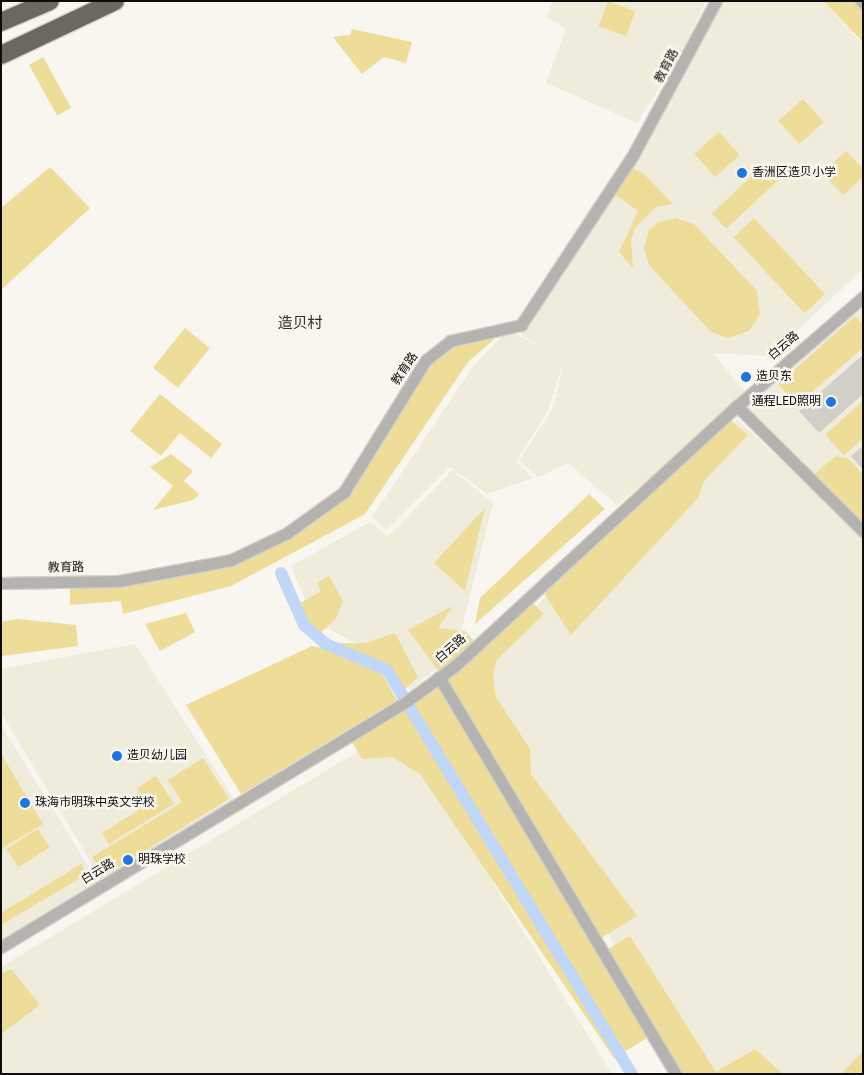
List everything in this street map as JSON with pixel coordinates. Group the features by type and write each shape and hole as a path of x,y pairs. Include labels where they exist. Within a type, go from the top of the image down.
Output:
{"highway":[{"path":"1,22 50,1"},
{"path":"1,55 114,1"}],"street":[{"name":"教育路","path":"1,583 119,581 231,560 287,533 344,492 426,360 450,341 521,325 633,155 716,1"},
{"name":"白云路","path":"1,947 407,701 439,677 737,406 863,296"},
{"path":"737,406 863,531"},
{"path":"439,677 676,1074"}],"shaded area":[{"path":"552,1 706,1 680,56 637,123 546,83 566,29 547,17"},
{"path":"608,1 635,11 626,36 599,26"},
{"path":"717,1 822,1 863,44 863,269 770,356 713,353 748,396 617,505 568,463 538,477 519,461 550,413 557,395 575,401 557,394 564,360 547,412 516,462 533,478 487,494 450,467 387,530 372,517 474,365 509,330 554,355 521,335"},
{"path":"823,1 863,1 863,42"},
{"path":"352,29 412,42 406,63 384,57 362,74 333,37 350,35"},
{"path":"43,57 71,108 57,115 29,65"},
{"path":"803,99 824,122 799,144 778,121"},
{"path":"719,132 740,155 715,177 694,154"},
{"path":"846,151 863,169 863,177 843,195 822,173"},
{"path":"766,163 780,178 726,229 712,213"},
{"path":"629,166 644,174 673,204 656,207 635,228 631,240 633,268 619,252 638,211 612,192"},
{"path":"50,167 90,208 1,290 1,208"},
{"path":"676,218 694,224 757,291 760,314 749,331 728,338 711,332 649,265 644,248 649,230 659,222"},
{"path":"754,218 825,294 804,313 734,237"},
{"path":"863,305 863,519 745,407"},
{"path":"855,316 863,324 863,348 797,405 778,384"},
{"path":"185,328 210,348 178,388 153,368"},
{"path":"500,334 468,362 365,514 231,586 123,614 121,601 70,605 70,587 228,564 346,494 430,362 450,346"},
{"path":"160,394 222,444 211,458 180,433 161,456 130,431"},
{"path":"863,401 863,439 844,455 825,435"},
{"path":"729,419 748,435 704,481 698,498 571,635 542,590"},
{"path":"737,419 863,537 863,1074 693,1074 454,682"},
{"path":"171,454 193,471 184,481 199,494 193,500 153,510 173,486 150,467"},
{"path":"836,456 849,459 863,474 863,525 813,475"},
{"path":"452,470 493,503 456,652 410,690 389,660 315,622 291,566 370,522 388,537"},
{"path":"589,494 605,509 475,624 480,598"},
{"path":"485,508 465,591 434,563"},
{"path":"329,576 343,601 336,618 320,634 306,622 299,604 321,591 317,583"},
{"path":"531,601 544,614 496,661 493,677 496,697 530,749 531,774 637,916 600,939 446,679"},
{"path":"453,606 438,628 465,631 475,642 440,673 408,630"},
{"path":"186,613 195,632 160,651 145,624"},
{"path":"17,619 76,625 78,646 1,656 1,622"},
{"path":"395,633 418,677 403,691 386,665 335,643 366,643"},
{"name":"造贝幼儿园","path":"135,644 234,799 102,881 1,713 1,669"},
{"path":"312,646 328,649 382,674 397,700 241,794 186,705"},
{"path":"437,685 647,1038 614,1058 420,774 392,757 362,759 352,742"},
{"name":"珠海市明珠中英文学校","path":"1,725 98,882 1,940"},
{"path":"397,728 612,1074 1,1074 1,967"},
{"path":"1,754 43,824 1,849"},
{"path":"203,758 229,799 104,876 92,857 182,802 168,780"},
{"path":"156,776 174,804 109,844 102,833 147,805 137,788"},
{"path":"38,829 50,848 18,867 7,849"},
{"path":"81,864 87,874 1,925 1,913"},
{"path":"630,936 716,1072 755,1049 783,1074 683,1074 608,949"},
{"path":"11,969 40,1005 1,1034 1,974"},
{"path":"863,1051 863,1074 841,1074"}],"building":[{"name":"通程LED照明","path":"863,355 863,394 819,433 799,411"},
{"path":"863,446 863,470 851,456"}],"waterway":[{"path":"281,573 304,625 326,644 387,670 632,1074"}],"place":[{"name":"香洲区造贝小学","path":"742,173"},
{"name":"造贝东","path":"746,377"},
{"name":"通程LED照明","path":"831,402"},
{"name":"造贝幼儿园","path":"117,756"},
{"name":"珠海市明珠中英文学校","path":"25,803"},
{"name":"明珠学校","path":"128,860"}],"district":[{"name":"造贝村","path":"300,324"}]}
